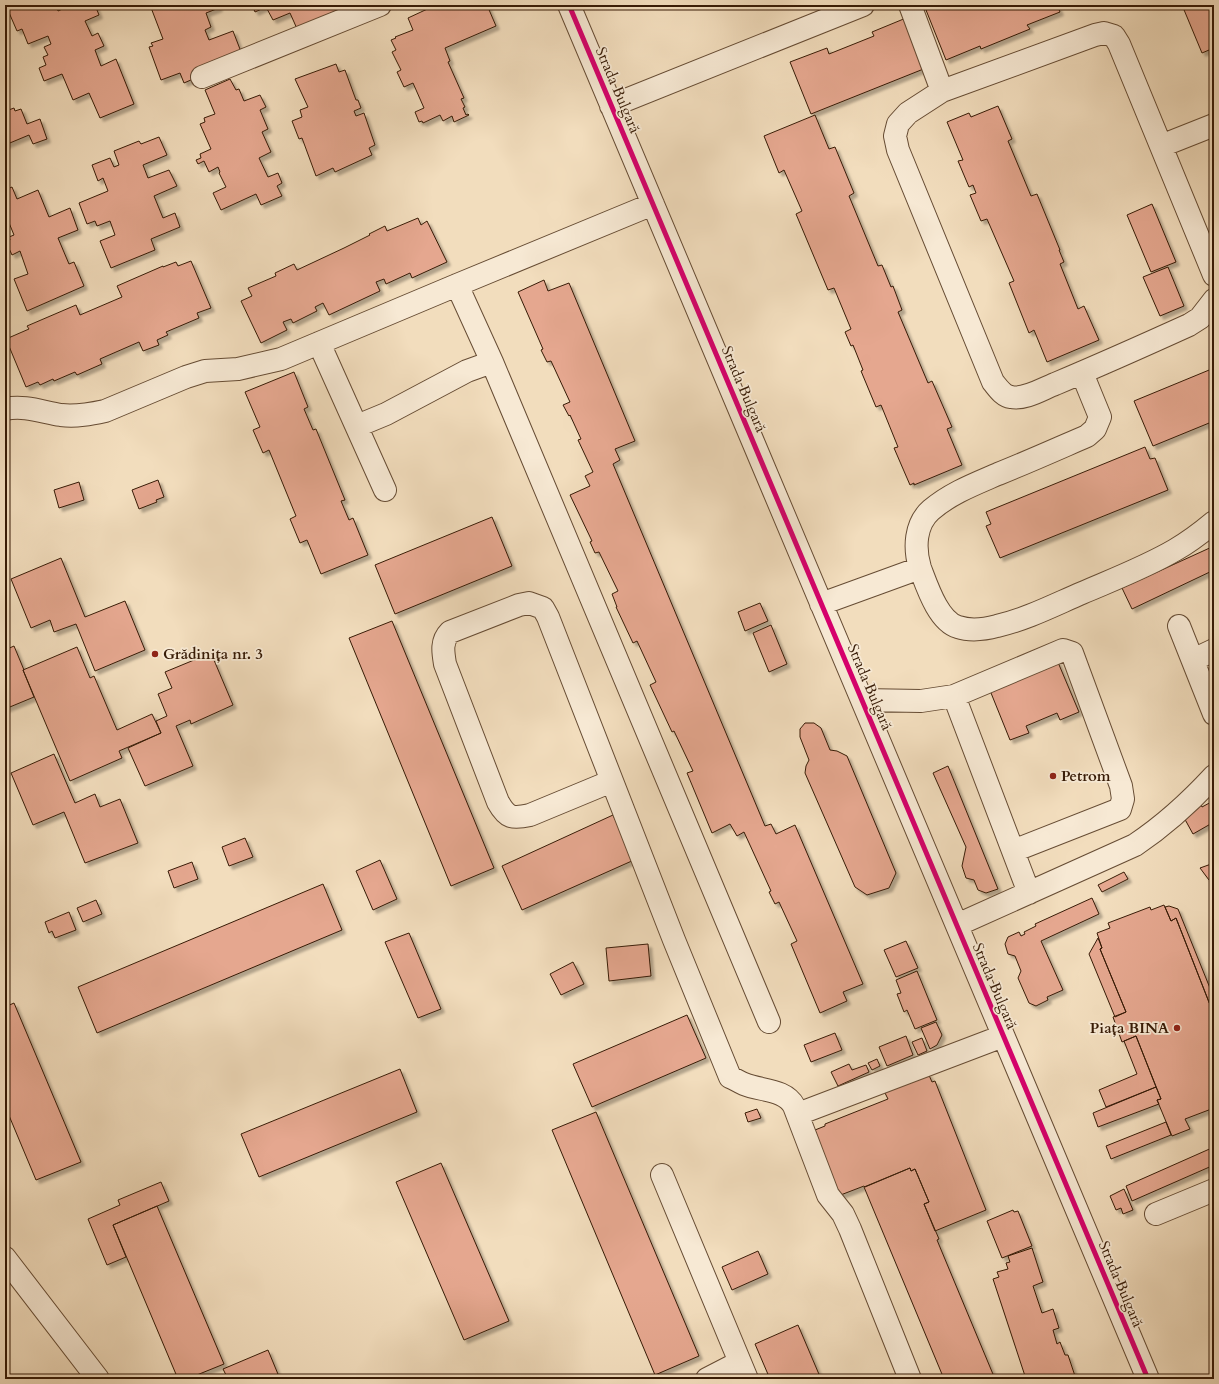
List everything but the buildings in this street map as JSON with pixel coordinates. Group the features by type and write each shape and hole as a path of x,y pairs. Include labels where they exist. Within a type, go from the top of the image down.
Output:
{"street":[{"path":"202,77 380,5"},
{"name":"Strada Bulgară","path":"569,5 1148,1379"},
{"path":"611,106 863,5"},
{"path":"910,5 942,91"},
{"path":"1214,275 1119,44 1114,36 1104,33 1096,35 942,91 908,113 898,124 895,136 898,150 993,382 1001,392 1010,397 1018,397 1082,373 1189,325 1200,318 1214,300"},
{"path":"1161,146 1214,124"},
{"path":"5,409 15,407 28,408 62,415 78,416 91,414 105,411 186,377 205,371 238,369 281,359 457,284 653,204"},
{"path":"457,284 492,362 769,1022"},
{"path":"319,343 385,490"},
{"path":"357,426 386,414 467,371 492,362"},
{"path":"1082,373 1100,417 1095,429 1087,436 961,490 931,510 922,520 918,530 916,542 920,568 933,600 946,621 958,627 975,630 996,627 1028,616 1126,574 1175,550 1214,522"},
{"path":"821,604 920,568"},
{"path":"612,781 530,815 515,817 504,812 498,802 445,664 443,652 445,636 450,632 519,605 529,603 543,608 548,617 612,781 674,940 730,1077 745,1084 786,1096 791,1100 798,1114 828,1195 843,1214 850,1229 910,1379"},
{"path":"1179,626 1214,714"},
{"path":"862,700 921,701 954,696 1063,650 1072,653 1124,799 1120,809 1013,851"},
{"path":"1193,660 1214,650"},
{"path":"954,696 1029,893"},
{"path":"957,925 1135,845 1160,828 1194,798 1214,776"},
{"path":"798,1114 1003,1036"},
{"path":"662,1176 743,1370 707,1379"},
{"path":"1156,1214 1214,1190"},
{"path":"5,1258 98,1379"}],"cycle path":[{"path":"569,5 1148,1379"}],"place":[{"name":"Grădinița nr. 3","path":"155,654"},
{"name":"Petrom","path":"1053,776"},
{"name":"Piața BINA","path":"1177,1028"}]}
